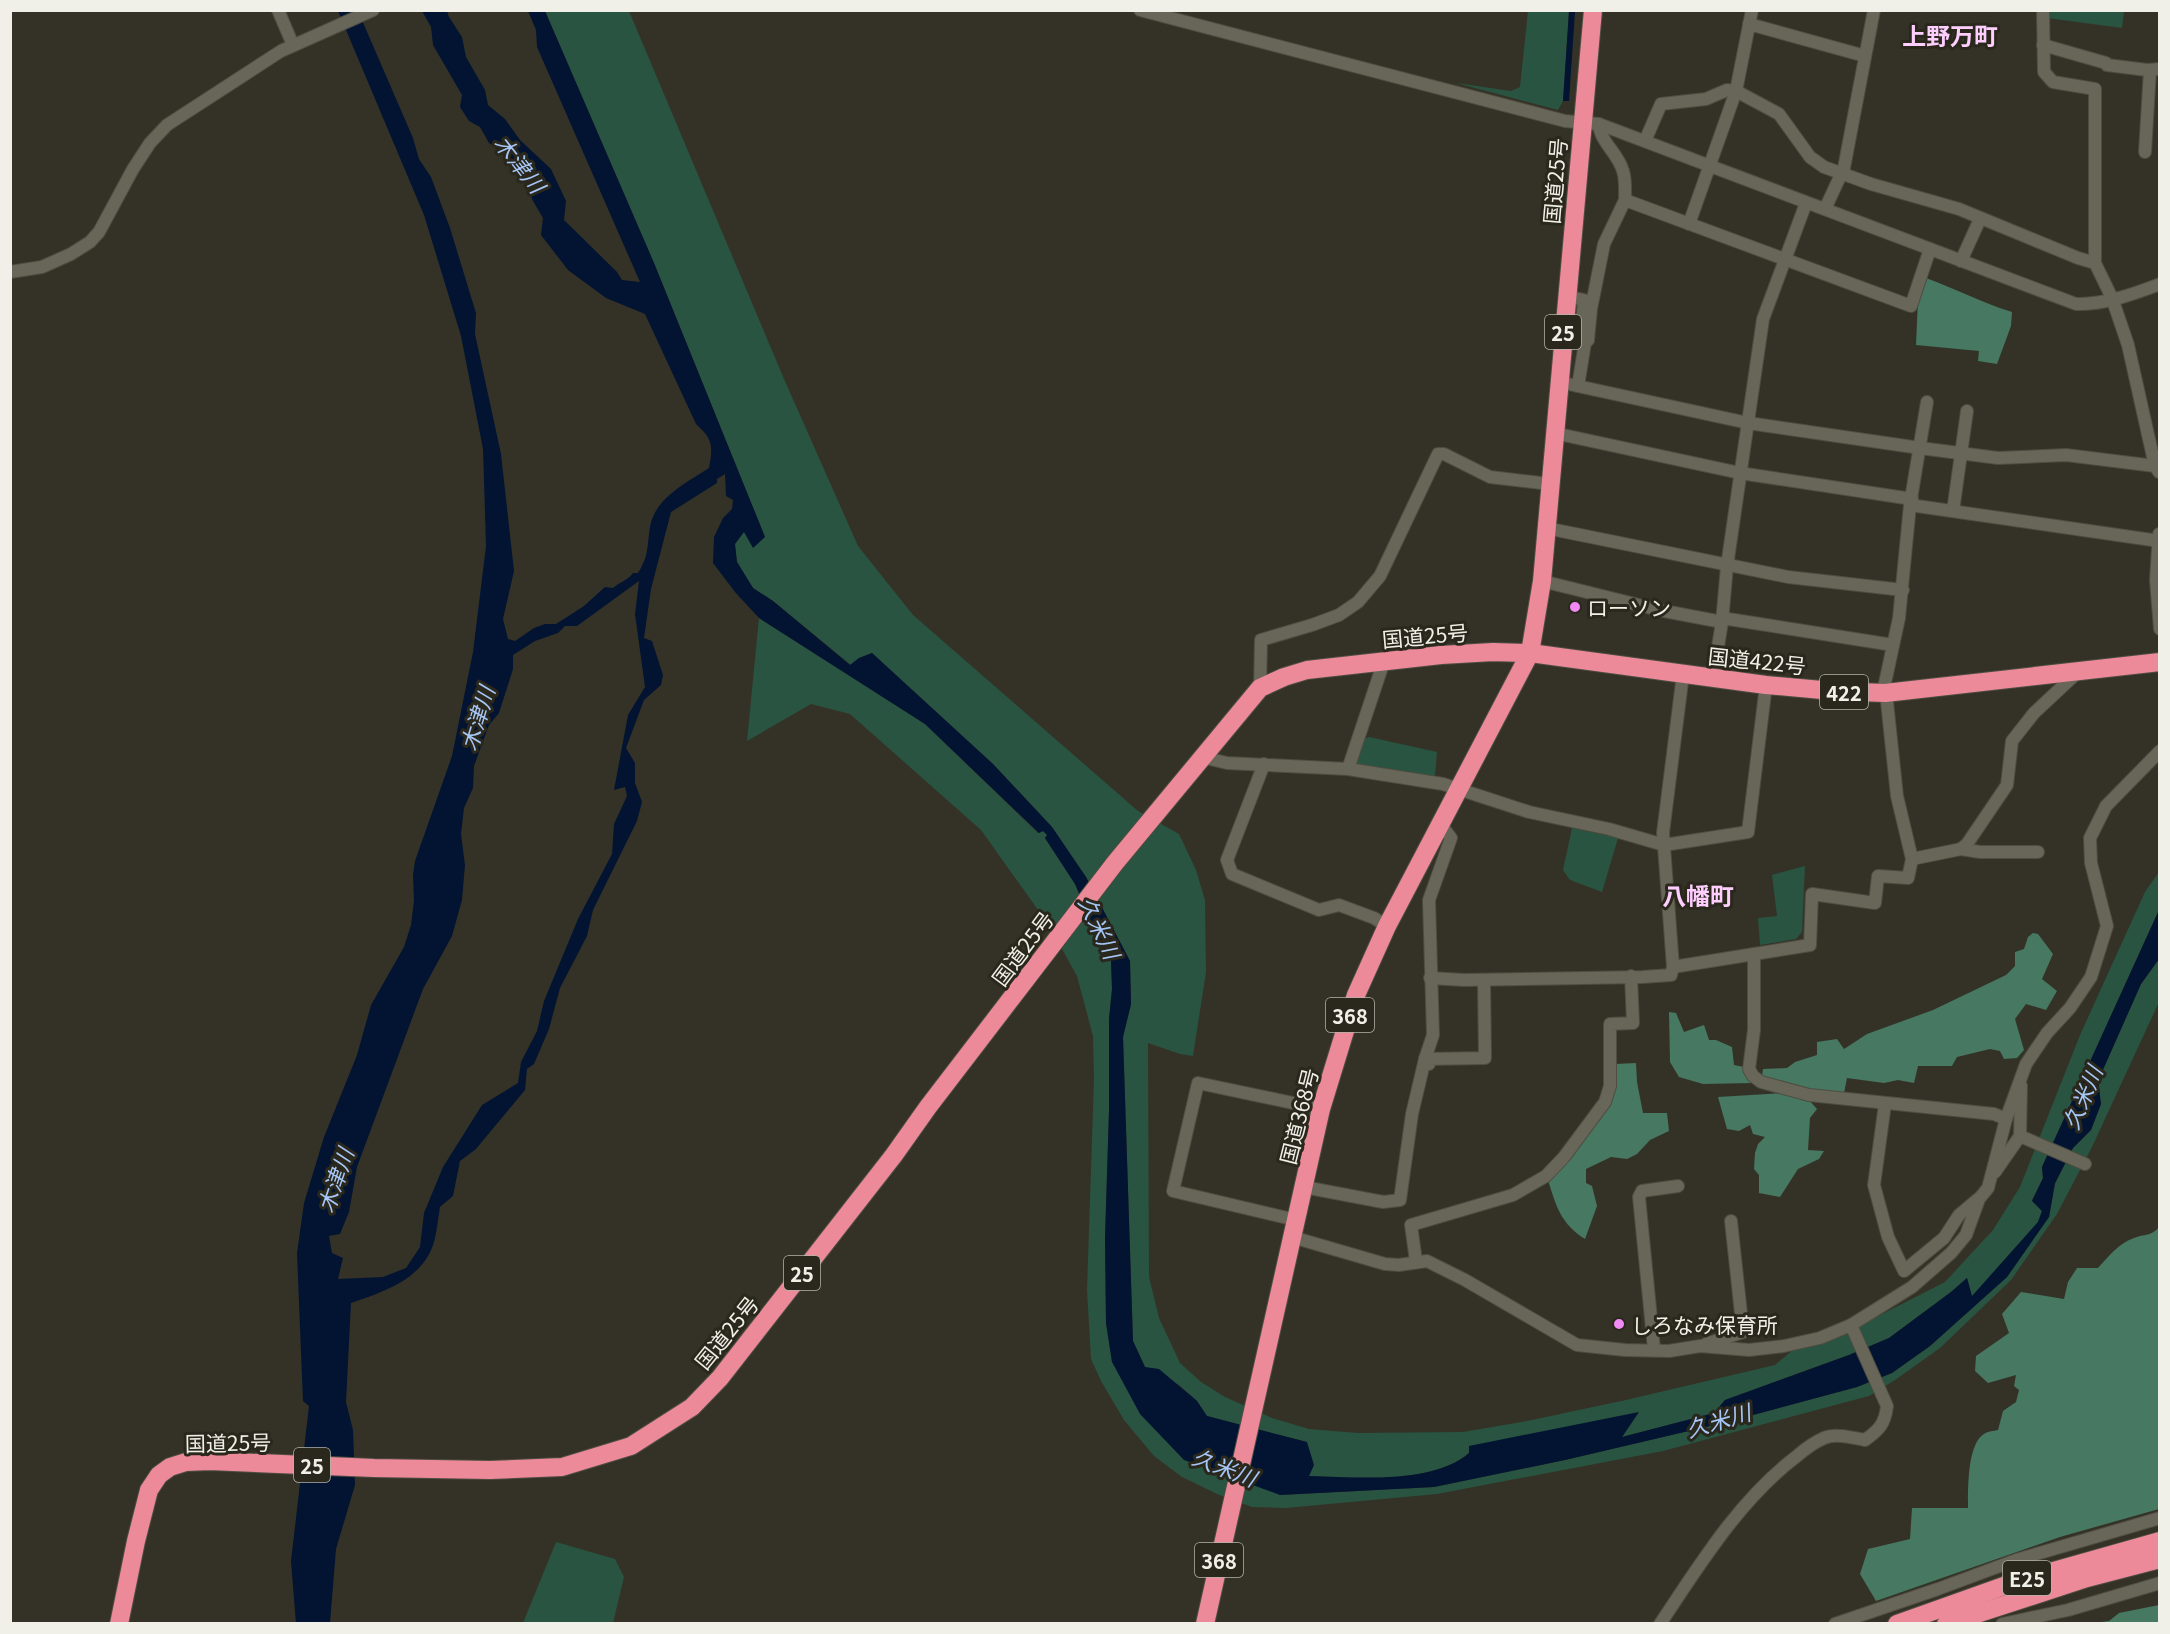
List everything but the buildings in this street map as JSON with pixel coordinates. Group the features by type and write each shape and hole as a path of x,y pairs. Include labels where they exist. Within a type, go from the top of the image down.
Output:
{"highway":[{"name":"国道25号","path":"119,1623 136,1541 150,1490 159,1475 170,1467 186,1462 210,1461 490,1470 562,1467 631,1446 692,1407 720,1378 880,1173 1106,875 1260,688 1307,670 1493,652 1530,653 1542,581 1566,296 1590,122 1593,10"},
{"name":"国道422号","path":"1530,653 1766,685 1885,693 2160,662"},
{"name":"国道368号","path":"1205,1623 1321,1109 1356,995 1387,926 1461,789 1530,653"},
{"name":"E25","path":"1898,1623 2015,1582 2160,1540"},
{"name":"E25","path":"1946,1623 2087,1578 2158,1560"}],"street":[{"path":"278,10 296,43"},
{"path":"10,272 42,267 71,254 90,242 99,232 133,169 150,143 167,125 190,108 296,43 373,10"},
{"path":"1140,10 1565,121 1590,122 2076,304 2091,304 2160,285"},
{"path":"1689,224 1736,91 1752,10"},
{"path":"1825,209 1844,168 1874,10"},
{"path":"1559,382 1748,423 1998,458 2066,455 2157,469 2128,345 2112,298 2095,262 2095,89 2053,82 2043,72 2043,10"},
{"path":"1749,24 1865,56"},
{"path":"2043,45 2107,65 2155,69 2147,104 2145,152"},
{"path":"1645,141 1661,104 1706,99 1727,90 1736,91 1779,114 1810,157 1824,167 1959,209 2078,258 2095,262"},
{"path":"1578,386 1604,244 1624,200 1624,171 1590,122"},
{"path":"1624,200 1911,306 1930,249"},
{"path":"1713,678 1763,319 1806,202"},
{"path":"1961,261 1980,219"},
{"path":"1566,296 1584,300 1581,338 1588,340"},
{"path":"1673,967 1810,945 1812,894 1875,903 1878,876 1908,878 1912,859 1898,796 1885,693 1899,618 1911,502 1928,402"},
{"path":"1953,511 1967,411"},
{"path":"1554,433 1740,473 1953,511 2159,541"},
{"path":"1260,688 1262,640 1339,615 1358,602 1380,576 1438,454 1444,454 1490,477 1550,484"},
{"path":"1546,528 1727,566 1810,580 1903,590"},
{"path":"2160,533 2156,580 2160,628"},
{"path":"1542,581 1659,610 1893,645"},
{"path":"1348,769 1384,661"},
{"path":"1961,849 1967,844 2004,790 2012,741 2034,713 2079,671"},
{"path":"1430,978 1485,980 1671,975 1673,967 1663,833 1683,674"},
{"path":"1202,757 1227,763 1348,769 1443,784 1529,812 1609,829 1664,845 1748,832 1766,685"},
{"path":"1885,1104 1874,1185 1888,1237 1904,1271 1944,1238 1959,1215 1979,1199 1988,1188 2006,1119 2026,1064 2091,977 2101,949 2107,926 2091,863 2090,838 2094,827 2106,806 2160,751"},
{"path":"1264,764 1227,860 1232,874 1319,910 1339,905 1374,918 1387,926"},
{"path":"1304,1186 1383,1202 1400,1200 1412,1114 1432,1035 1429,900 1451,838 1441,825"},
{"path":"1912,859 1961,849 1980,852 2038,852"},
{"path":"1754,954 1754,1030 1749,1069 1753,1076 1761,1082 1809,1095 1994,1114 2006,1119"},
{"path":"1416,1261 1411,1225 1513,1195 1533,1185 1546,1176 1563,1157 1605,1102 1610,1086 1610,1024 1633,1023 1631,976"},
{"path":"1427,1062 1485,1058 1485,980"},
{"path":"1991,1176 2020,1136 2022,1107 2020,1079"},
{"path":"1321,1109 1198,1083 1173,1191 1294,1228 1385,1264 1399,1265 1426,1261 1440,1266 1577,1345 1625,1350 1669,1351 1700,1346 1743,1332 1731,1221"},
{"path":"2020,1136 2085,1164"},
{"path":"1654,1349 1639,1197 1642,1191 1678,1186"},
{"path":"1700,1346 1749,1350 1784,1346 1820,1338 1851,1325 1912,1287 1951,1253 1966,1235 1979,1199"},
{"path":"1660,1623 1699,1565 1738,1515 1762,1486 1786,1464 1822,1438 1831,1436 1865,1440 1879,1430 1886,1420 1887,1406 1851,1325"},
{"path":"1835,1623 2016,1560 2160,1518"},
{"path":"2002,1623 2068,1610 2160,1583"}],"green space":[{"path":"545,11 629,11 784,379 858,546 913,615 1138,811 1179,834 1196,870 1205,900 1206,972 1193,1056 1148,1043 1149,1277 1159,1318 1180,1363 1201,1382 1225,1397 1272,1418 1309,1429 1358,1433 1463,1432 1626,1400 1775,1365 1794,1349 1843,1334 1945,1282 1993,1230 2020,1187 2080,1035 2145,892 2159,872 2159,910 2042,1167 2043,1178 2032,1200 2042,1211 2038,1222 1972,1297 1967,1278 1889,1338 1725,1400 1714,1413 1622,1437 1638,1413 1469,1447 1469,1453 1453,1463 1414,1475 1370,1478 1309,1476 1307,1442 1207,1416 1197,1401 1179,1385 1145,1367 1133,1341 1123,1037 1131,1004 1130,961 1086,877 1052,827 993,764 872,653 859,658 851,665 773,601 753,588 737,562 735,544 744,531 765,537 654,263"},
{"path":"1528,11 1569,11 1563,101 1558,110 1456,83 1511,91 1520,87"},
{"path":"2047,11 2124,11 2122,28 2047,18"},
{"path":"1926,278 2012,312 2011,326 1997,364 1978,361 1979,351 1916,345 1918,299"},
{"path":"759,618 925,724 1038,833 1043,831 1048,835 1045,838 1075,884 1098,937 1107,948 1111,961 1105,1238 1106,1323 1112,1362 1280,1495 1434,1487 1565,1460 1727,1422 1857,1387 1892,1373 1930,1346 2007,1277 2049,1217 2055,1184 2073,1148 2091,1130 2101,1104 2098,1081 2141,984 2159,959 2159,1002 2092,1147 2057,1214 2011,1280 1940,1348 1869,1396 1663,1451 1437,1494 1286,1508 1252,1507 1217,1494 1182,1477 1154,1456 1124,1420 1091,1359 1087,1290 1094,1079 1093,1036 1077,976 1048,924 981,830 850,714 811,704 747,741"},
{"path":"1369,737 1437,752 1435,775 1432,777 1353,764 1362,740"},
{"path":"1572,828 1618,838 1602,892 1570,880 1563,870"},
{"path":"1805,866 1802,932 1796,939 1760,945 1758,918 1777,916 1772,875"},
{"path":"2033,933 2038,934 2053,954 2042,979 2057,991 2046,1010 2026,1004 2015,1019 2024,1050 2017,1058 2004,1059 2000,1051 1990,1049 1957,1057 1952,1066 1918,1066 1914,1083 1898,1080 1884,1083 1847,1078 1844,1093 1810,1089 1762,1076 1763,1069 1787,1068 1795,1062 1817,1055 1817,1042 1837,1039 1844,1049 1867,1034 1933,1010 2006,975 2015,966 2015,952 2024,949 2028,937"},
{"path":"1669,1012 1676,1013 1684,1032 1704,1025 1709,1040 1716,1040 1732,1047 1734,1065 1744,1067 1752,1083 1703,1084 1679,1077 1670,1062"},
{"path":"1636,1063 1643,1113 1667,1113 1669,1131 1650,1140 1637,1154 1627,1159 1611,1157 1586,1169 1586,1183 1592,1186 1597,1206 1585,1239 1565,1221 1548,1180 1585,1136 1615,1064"},
{"path":"1783,1093 1808,1099 1817,1109 1810,1118 1808,1150 1824,1151 1819,1159 1798,1169 1780,1197 1759,1193 1759,1175 1754,1169 1755,1153 1758,1144 1765,1137 1753,1134 1750,1125 1739,1131 1727,1129 1718,1097"},
{"path":"2159,1227 2159,1509 2060,1537 1876,1601 1860,1574 1868,1549 1910,1539 1912,1508 1968,1508 1971,1457 1974,1447 1984,1434 1998,1430 2003,1411 2016,1402 2019,1390 2014,1386 2016,1375 1988,1383 1975,1371 1976,1356 2009,1333 2002,1314 2021,1292 2064,1299 2068,1282 2077,1268 2098,1268 2123,1243 2151,1233"},
{"path":"556,1542 615,1559 624,1577 613,1623 523,1623"},
{"path":"2159,1605 2159,1623 2094,1623 2109,1621 2119,1613"}],"water":[{"path":"338,11 358,11 413,138 419,159 431,177 450,228 476,313 475,334 501,454 514,571 503,619 508,639 515,641 534,628 545,624 556,624 584,606 605,587 613,588 633,573 638,573 646,556 650,527 658,508 673,492 709,468 711,454 709,439 696,424 645,314 606,298 568,270 541,235 543,218 533,201 519,166 489,143 480,127 469,121 460,107 462,95 433,45 431,27 422,11 447,11 462,37 466,57 485,90 488,105 505,119 520,140 551,169 566,201 564,220 617,272 622,280 640,282 537,47 536,30 528,11 545,11 654,263 765,537 753,548 744,532 735,544 737,562 753,588 773,601 850,665 859,658 872,653 993,764 1052,827 1086,877 1130,961 1131,1004 1123,1037 1133,1341 1145,1367 1159,1369 1197,1401 1207,1416 1307,1442 1314,1465 1309,1476 1371,1478 1415,1475 1453,1463 1469,1453 1469,1446 1639,1412 1622,1437 1714,1413 1725,1400 1889,1338 1967,1278 1972,1296 2038,1222 2042,1211 2032,1201 2043,1178 2042,1167 2159,910 2159,959 2141,984 2098,1081 2101,1104 2091,1130 2073,1148 2055,1183 2049,1217 2007,1277 1930,1346 1892,1373 1857,1387 1727,1422 1565,1460 1434,1487 1280,1495 1184,1460 1140,1414 1112,1362 1106,1323 1105,1238 1109,1019 1112,989 1111,961 1107,948 1098,937 1075,884 1045,838 1047,835 1043,831 1039,833 925,724 759,618 735,592 713,563 714,537 723,518 732,509 733,500 726,496 725,474 717,479 717,483 671,512 651,589 644,638 652,641 663,675 661,685 644,700 626,748 635,763 635,783 642,802 637,821 593,910 587,936 560,988 549,1029 534,1064 527,1069 525,1090 476,1149 460,1161 453,1196 440,1207 433,1245 420,1267 400,1283 351,1303 346,1402 353,1430 355,1485 336,1549 330,1623 296,1624 291,1561 309,1406 303,1401 297,1253 304,1203 324,1137 357,1055 371,1005 404,947 411,925 415,861 452,756 473,652 486,546 483,449 461,336 424,215","holes":["639,581 635,614 645,687 628,715 614,790 625,787 627,796 614,824 612,854 578,919 544,1001 537,1031 521,1062 518,1083 482,1105 443,1167 424,1213 420,1247 406,1268 383,1277 338,1279 343,1258 332,1253 329,1236 340,1234 349,1212 357,1167 423,989 452,936 462,900 465,865 461,834 464,808 473,788 474,766 489,725 499,713 513,669 513,655 535,641 558,633 565,626 577,626"]},
{"path":"1569,11 1575,11 1569,101 1563,101"}],"place":[{"name":"ローソン","path":"1575,607"},
{"name":"しろなみ保育所","path":"1619,1324"}],"district":[{"name":"上野万町","path":"1950,34"},
{"name":"八幡町","path":"1698,894"}],"water label":[{"name":"木津川","path":"521,163"},
{"name":"木津川","path":"476,718"},
{"name":"久米川","path":"1101,927"},
{"name":"久米川","path":"2081,1097"},
{"name":"木津川","path":"334,1180"},
{"name":"久米川","path":"1718,1419"},
{"name":"久米川","path":"1225,1466"}]}
